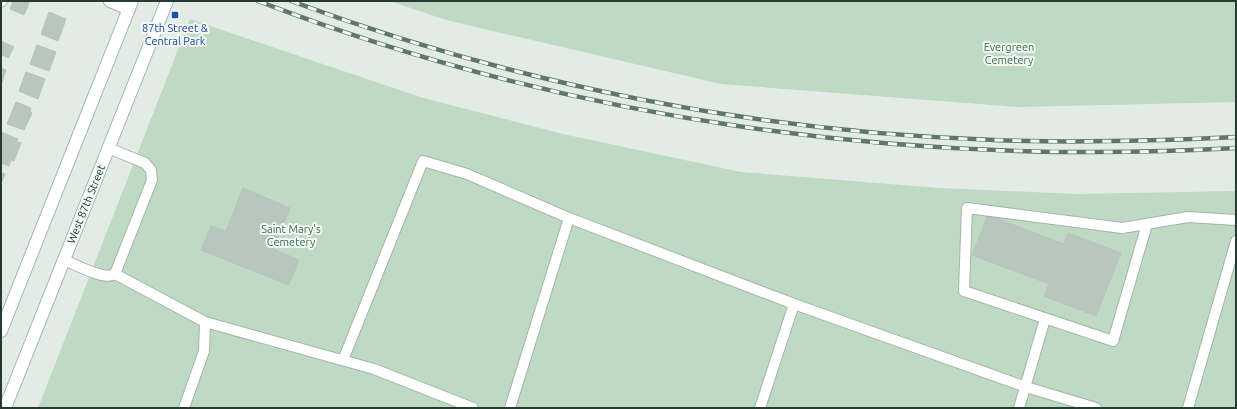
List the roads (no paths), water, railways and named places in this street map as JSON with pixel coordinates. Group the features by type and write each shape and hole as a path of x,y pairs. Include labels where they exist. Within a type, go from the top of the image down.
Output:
{"main road":[{"path":"1,331 131,5 110,1"},
{"name":"West 87th Street","path":"5,408 167,1"}],"lane":[{"path":"64,260 103,276 110,277 116,274 152,180 152,170 145,163 108,148"},
{"path":"343,360 423,161 467,174 570,218 794,304 1026,386 1096,408"},
{"path":"1147,224 1113,341 964,291 967,208 1122,228 1188,217 1236,220"},
{"path":"510,408 570,218"},
{"path":"1188,408 1236,241"},
{"path":"116,274 205,322 374,369 473,408"},
{"path":"760,408 794,304"},
{"path":"1019,408 1045,319"},
{"path":"184,408 204,351 205,322"}],"railway":[{"path":"258,1 375,42 495,77 616,105 739,126 863,141 987,150 1112,152 1236,148"},
{"path":"291,1 462,57 549,79 637,99 815,127 904,135 994,140 1115,141 1236,137"}],"place":[{"name":"87th Street & Central Park","path":"175,15"}],"park label":[{"name":"Evergreen Cemetery","path":"1009,53"},
{"name":"Saint Mary's Cemetery","path":"291,235"}]}
